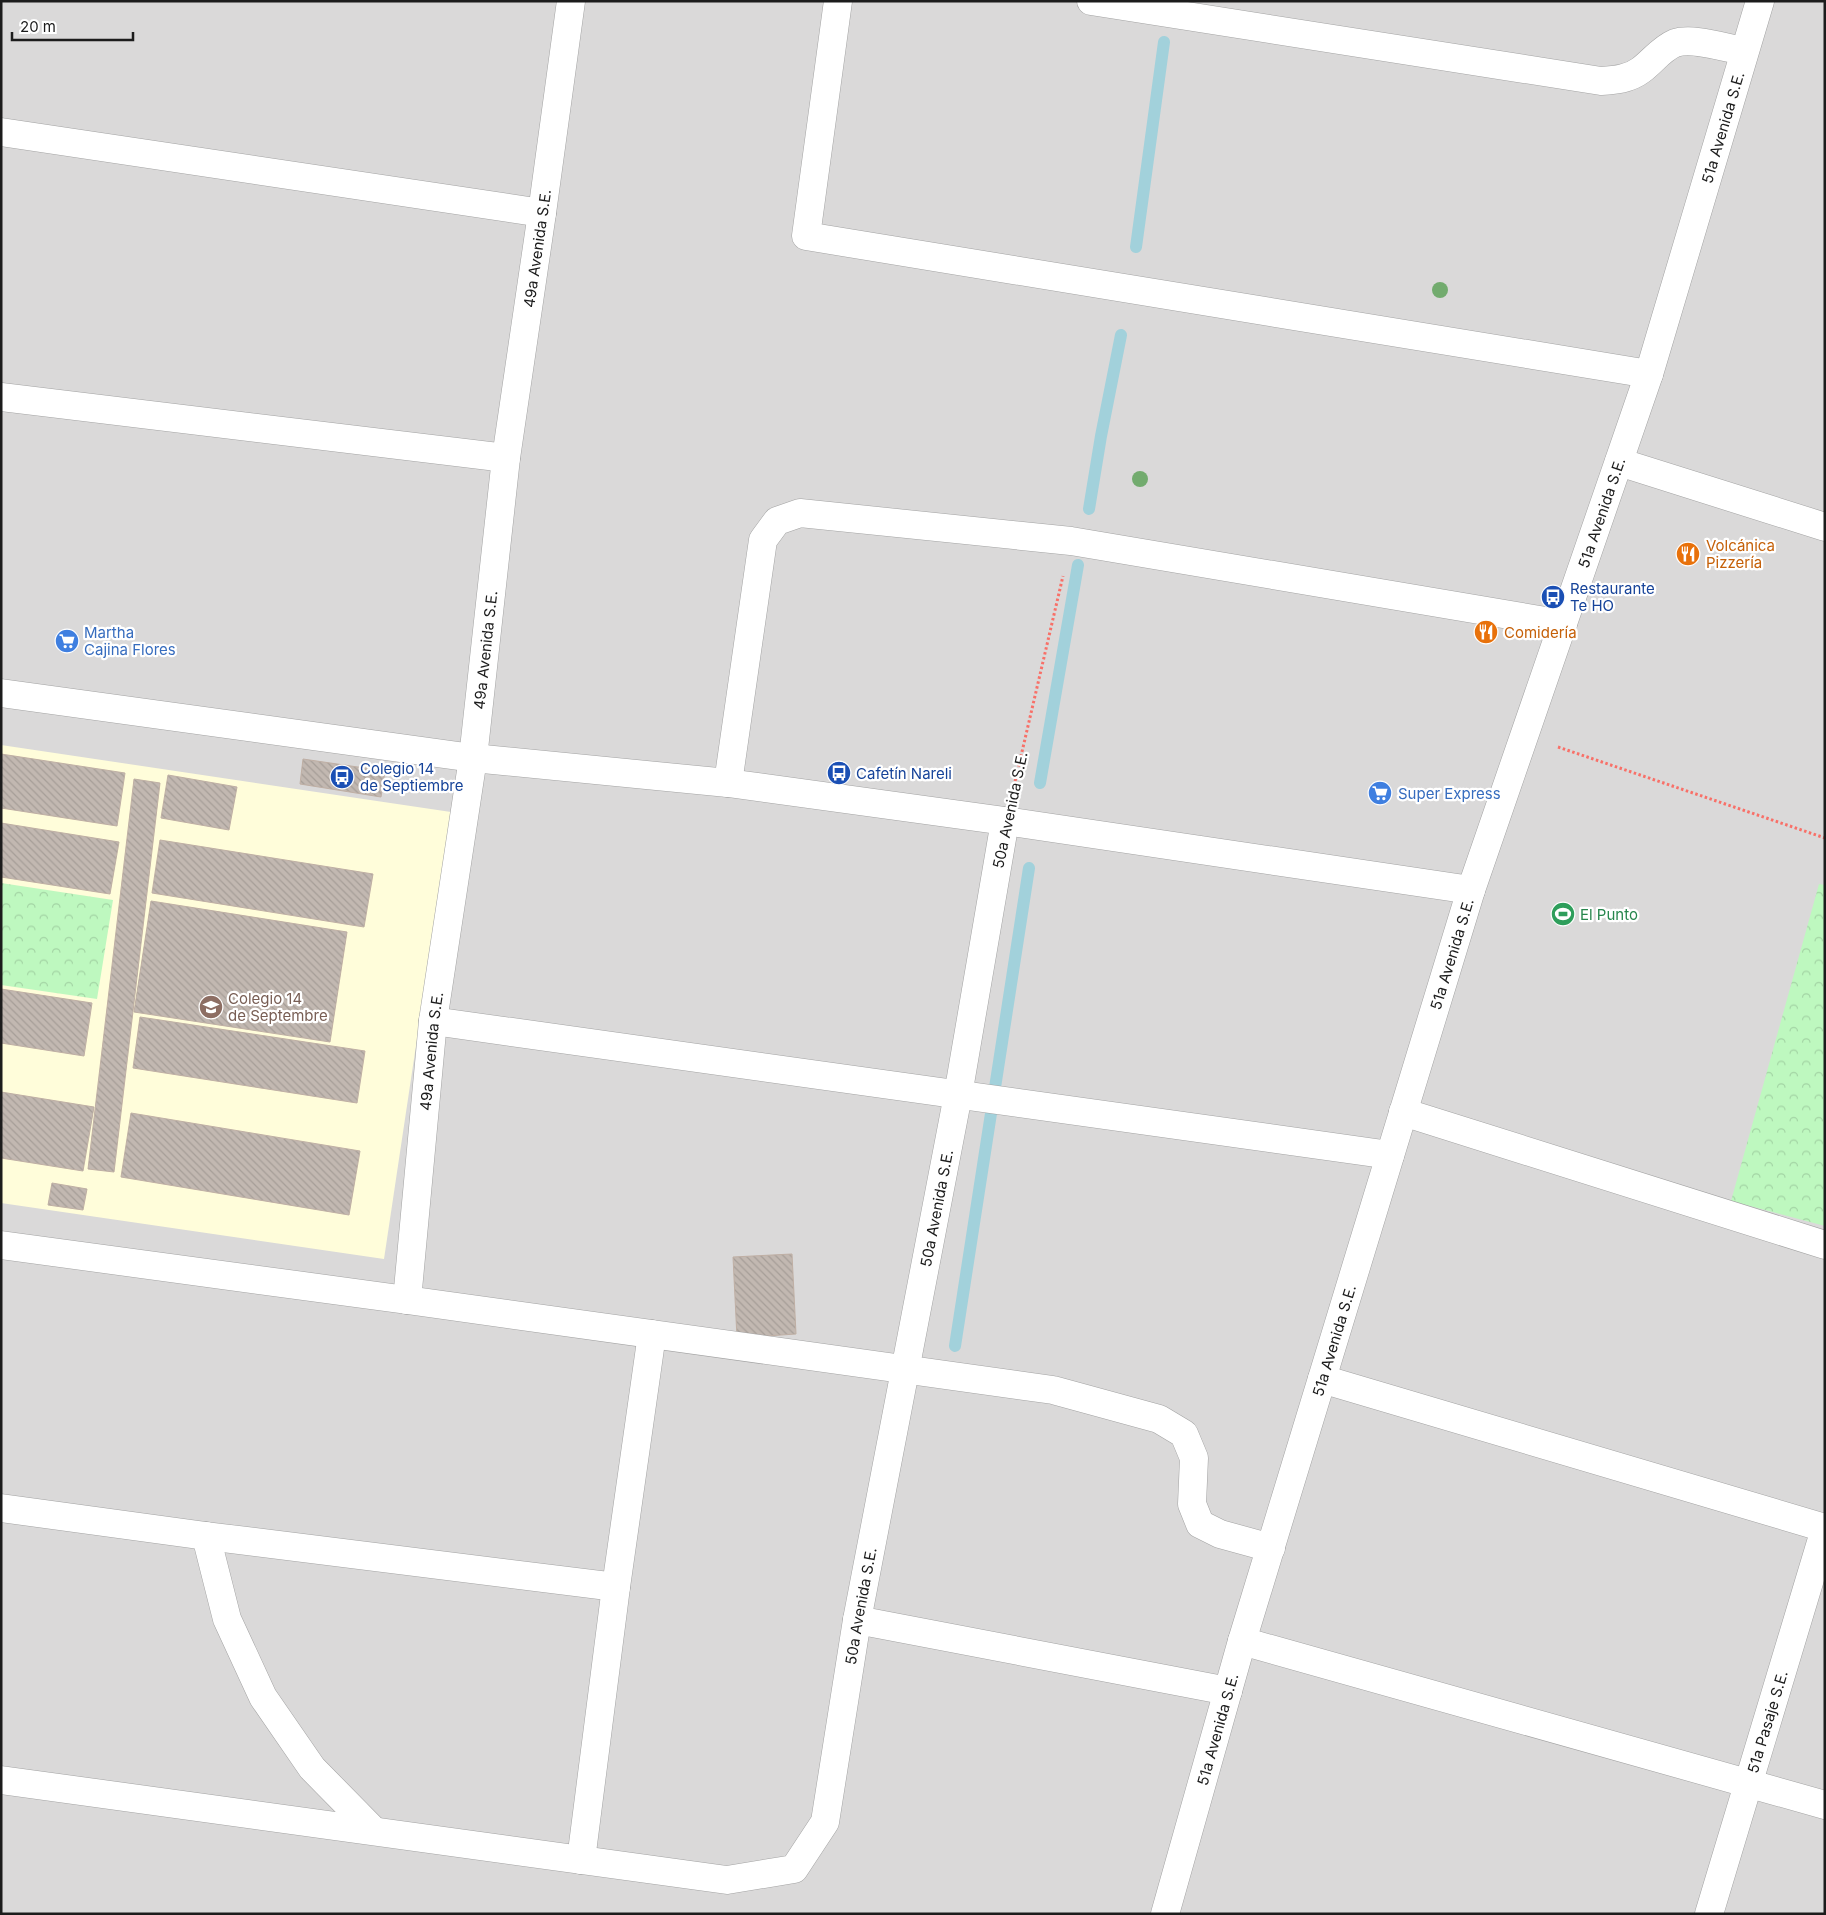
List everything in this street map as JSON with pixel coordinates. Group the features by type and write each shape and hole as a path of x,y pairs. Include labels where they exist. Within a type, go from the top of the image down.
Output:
{"street":[{"name":"49a Avenida S.E.","path":"407,1300 433,1022 473,758 506,458 542,213 570,1"},
{"path":"838,1 806,236 1650,374"},
{"path":"1091,1 1601,81 1622,80 1641,70 1663,50 1675,44 1689,41 1744,52"},
{"name":"51a Avenida S.E.","path":"1165,1914 1242,1640 1471,890 1650,374 1760,1"},
{"path":"1,132 542,213"},
{"path":"1,397 506,458"},
{"path":"1619,462 1825,527"},
{"path":"728,783 763,540 777,522 800,513 1071,541 1563,624"},
{"path":"1,693 473,758 728,783 1006,821 1471,890"},
{"name":"50a Avenida S.E.","path":"580,1860 727,1880 794,1869 825,1822 858,1620 904,1370 965,1096 1006,821"},
{"path":"433,1022 1390,1155"},
{"path":"1404,1112 1825,1245"},
{"path":"1,1245 1053,1390 1159,1419 1184,1434 1194,1458 1192,1504 1200,1524 1220,1534 1271,1548"},
{"path":"1,1780 580,1860 652,1334"},
{"path":"1322,1379 1825,1529"},
{"path":"1,1508 206,1536 616,1587"},
{"name":"51a Pasaje S.E.","path":"1709,1914 1825,1529"},
{"path":"206,1536 227,1619 264,1697 312,1768 373,1830"},
{"path":"858,1620 1228,1691"},
{"path":"1242,1640 1825,1805"}],"path":[{"name":"50a Avenida S.E.","path":"1006,821 1071,541"},
{"path":"1524,736 1825,838"}],"shaded area":[{"path":"1,1 1825,1 1825,1914 1,1914"},
{"name":"Colegio 14 de Septembre","path":"1,745 451,812 384,1259 1,1203"}],"green space":[{"path":"1,883 113,900 97,999 1,985"},
{"path":"1819,884 1825,885 1825,1226 1731,1201"}],"building":[{"path":"1,754 125,773 117,826 1,808"},
{"path":"303,759 385,771 381,797 300,784"},
{"path":"168,775 237,787 229,830 161,818"},
{"path":"134,779 160,783 114,1172 88,1169"},
{"path":"1,823 119,842 110,894 1,877"},
{"path":"160,840 373,874 364,927 152,893"},
{"path":"151,901 347,932 330,1042 134,1012"},
{"path":"1,989 92,1003 84,1056 1,1043"},
{"path":"140,1017 365,1051 357,1103 133,1068"},
{"path":"1,1092 94,1107 83,1171 1,1158"},
{"path":"131,1113 360,1151 349,1215 121,1177"},
{"path":"52,1183 87,1189 83,1210 48,1205"},
{"path":"792,1254 796,1334 737,1338 733,1257"}],"waterway":[{"path":"1136,247 1164,42"},
{"path":"1089,509 1121,335"},
{"path":"1040,783 1078,565"},
{"path":"955,1346 1029,868"}],"place":[{"name":"Volcánica Pizzería","path":"1688,554"},
{"name":"Restaurante Te HO","path":"1553,597"},
{"name":"Comidería","path":"1486,632"},
{"name":"Martha Cajina Flores","path":"67,641"},
{"name":"Cafetín Nareli","path":"839,773"},
{"name":"Colegio 14 de Septiembre","path":"342,777"},
{"name":"Super Express","path":"1380,793"},
{"name":"El Punto","path":"1563,914"},
{"name":"Colegio 14 de Septembre","path":"211,1007"}]}
